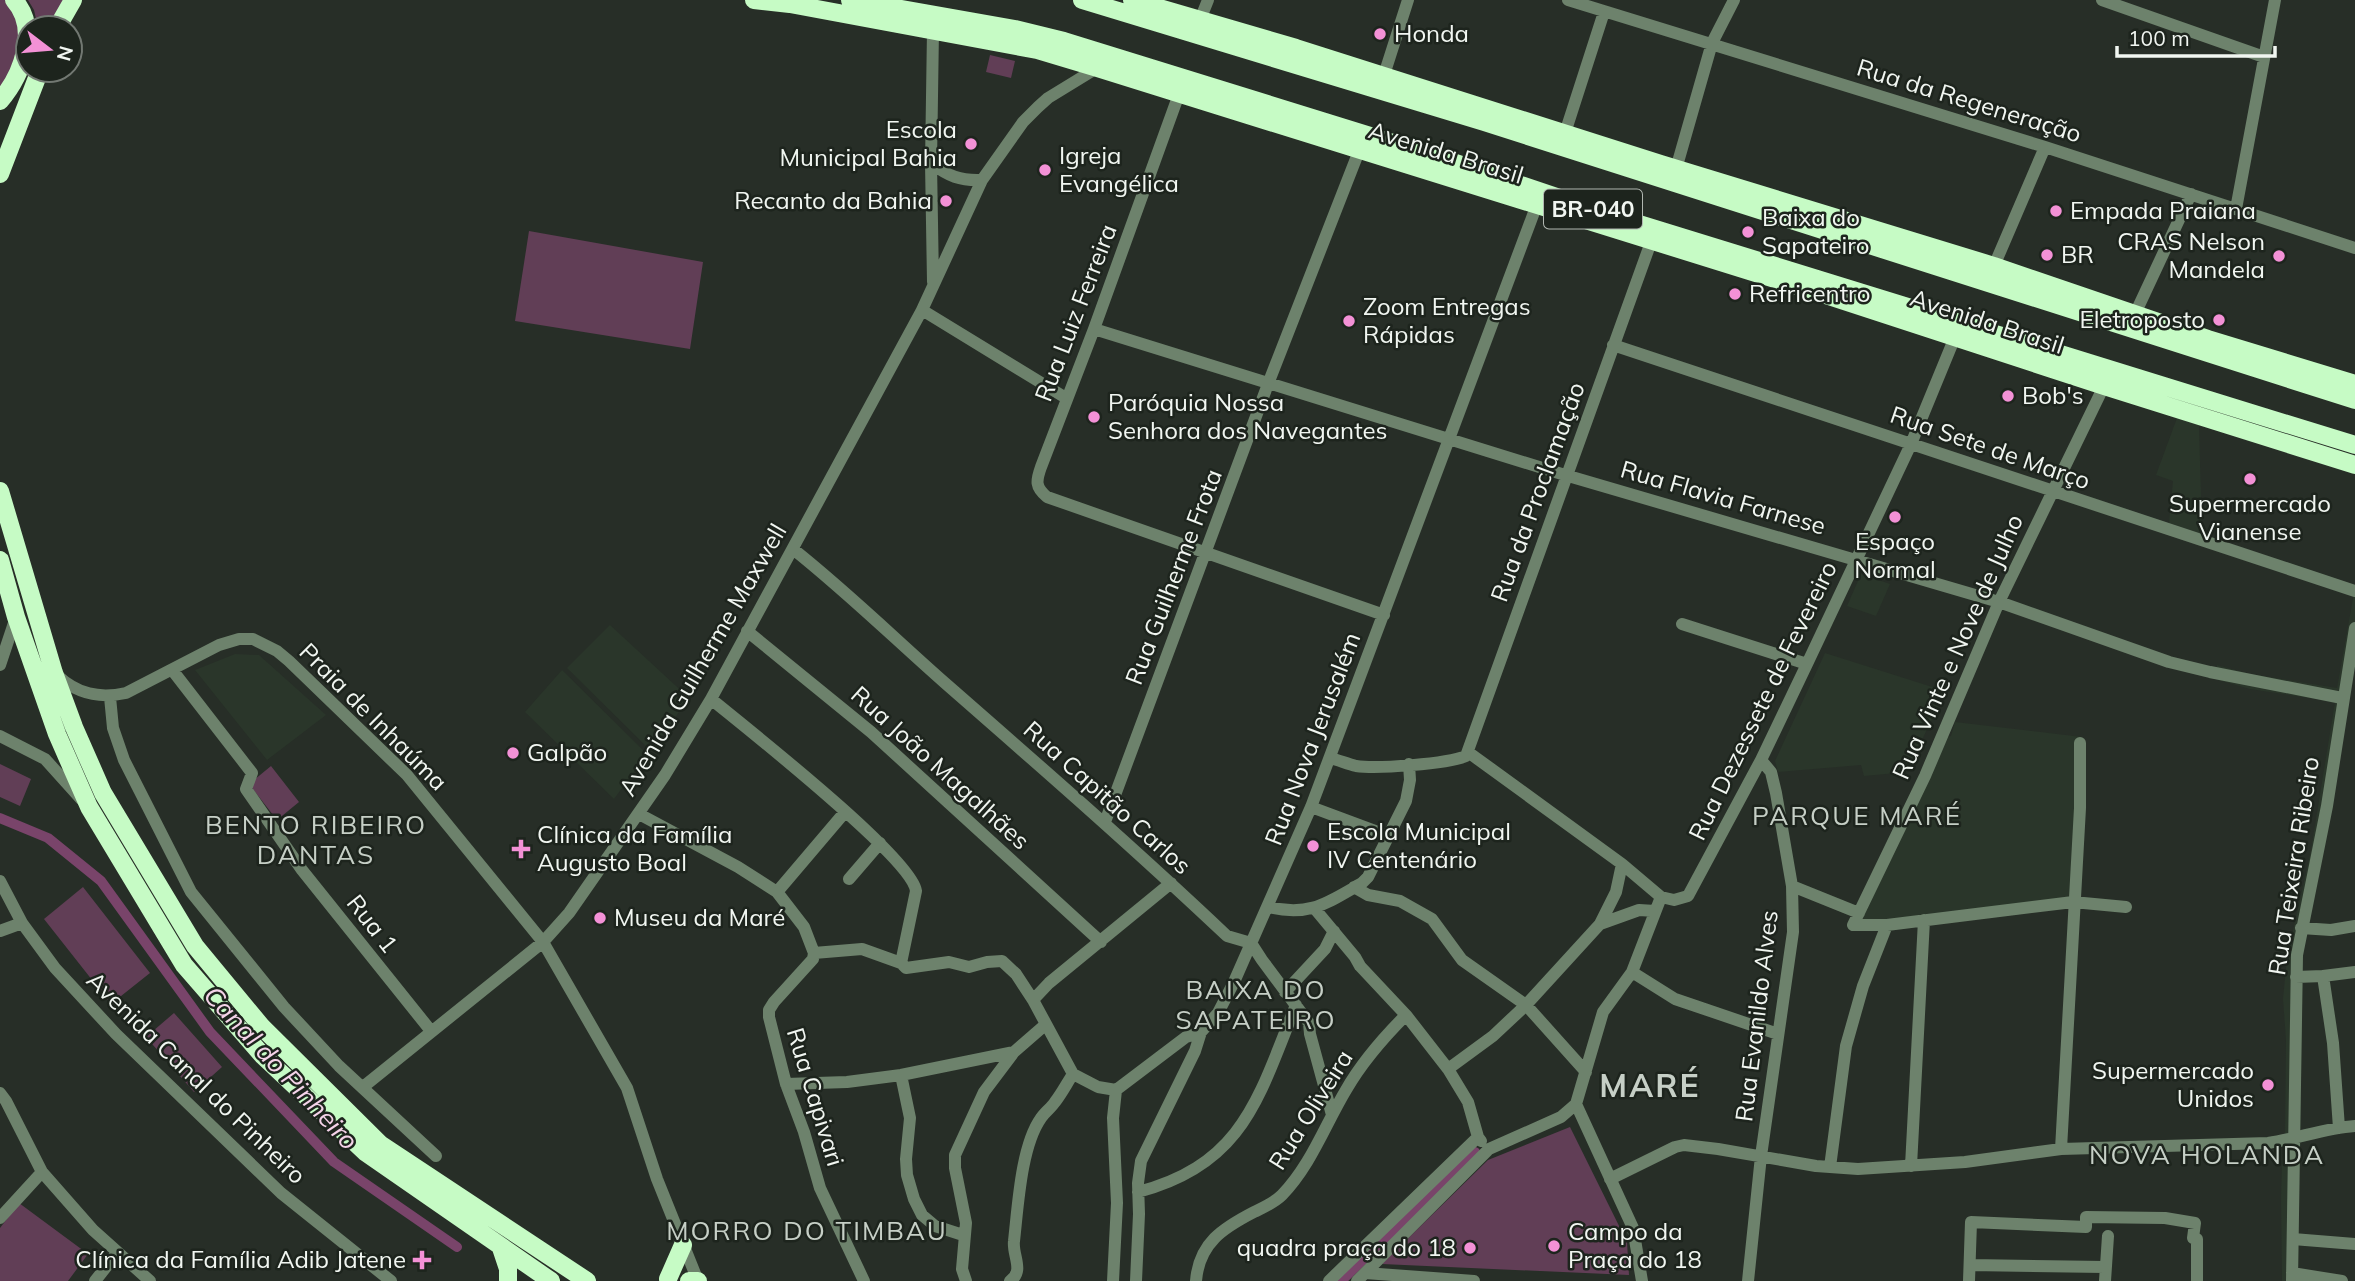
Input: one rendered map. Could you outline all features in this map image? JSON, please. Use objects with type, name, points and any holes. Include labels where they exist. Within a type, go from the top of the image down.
[{"type":"highway","points":[[0,102],[20,66],[27,44],[27,26],[20,7],[14,0]]},
{"type":"highway","name":"Avenida Brasil","points":[[754,0],[1037,50],[2355,465]]},
{"type":"highway","name":"Avenida Brasil","points":[[850,0],[1052,38],[1432,155],[1607,214],[2355,445]]},
{"type":"highway","name":"Avenida Brasil","points":[[1082,0],[1342,78],[2355,400]]},
{"type":"highway","points":[[1132,0],[1384,75],[1676,169],[1994,266],[2208,339],[2355,384]]},
{"type":"highway","points":[[1200,20],[1224,34],[1312,63],[1342,78]]},
{"type":"highway","points":[[1097,68],[1253,99]]},
{"type":"highway","points":[[0,174],[34,84]]},
{"type":"highway","points":[[0,138],[23,112]]},
{"type":"highway","points":[[1837,234],[1868,238],[2170,333],[2208,339]]},
{"type":"highway","points":[[2101,365],[2182,411]]},
{"type":"highway","points":[[0,491],[54,673],[74,727],[103,793],[195,946],[262,1027],[380,1144],[587,1281]]},
{"type":"highway","points":[[0,560],[16,617],[57,734],[89,807],[184,965],[250,1042],[373,1159],[551,1281]]},
{"type":"highway","points":[[672,1280],[682,1245]]},
{"type":"highway","points":[[501,1248],[508,1269],[508,1281]]},
{"type":"highway","points":[[570,1269],[603,1281]]},
{"type":"highway","points":[[689,1281],[698,1281]]},
{"type":"street","points":[[1200,20],[1208,0]]},
{"type":"street","points":[[1384,75],[1408,0]]},
{"type":"street","name":"Rua da Regeneração","points":[[1568,0],[2045,146],[2355,248]]},
{"type":"street","points":[[1676,169],[1712,43],[1734,0]]},
{"type":"street","points":[[2102,0],[2264,57]]},
{"type":"street","points":[[2236,209],[2275,0]]},
{"type":"street","points":[[1565,134],[1604,12]]},
{"type":"street","points":[[933,30],[933,286]]},
{"type":"street","name":"Avenida Guilherme Maxwell","points":[[363,1087],[543,942],[569,913],[639,814],[711,699],[922,310],[982,180],[1031,115],[1048,98],[1097,68]]},
{"type":"street","name":"Rua Luiz Ferreira","points":[[1178,94],[1036,485],[1047,497],[1205,554]]},
{"type":"street","points":[[1994,266],[2045,146]]},
{"type":"street","name":"Rua Guilherme Frota","points":[[1105,821],[1268,384],[1359,151]]},
{"type":"street","points":[[931,163],[947,176],[982,180]]},
{"type":"street","points":[[2135,314],[2191,194]]},
{"type":"street","name":"Rua Nova Jerusalém","points":[[1136,1281],[1138,1174],[1142,1161],[1195,1051],[1201,1032],[1218,1013],[1311,807],[1536,206]]},
{"type":"street","name":"Rua da Proclamação","points":[[1467,754],[1565,475],[1651,242]]},
{"type":"street","points":[[922,310],[1066,398]]},
{"type":"street","name":"Rua Flavia Farnese","points":[[1094,329],[1565,475],[1857,558],[1999,602],[2169,662],[2342,698]]},
{"type":"street","name":"Rua Dezessete de Fevereiro","points":[[1661,897],[1674,901],[1684,898],[1692,891],[1761,760],[1910,444],[1955,337]]},
{"type":"street","name":"Rua Sete de Março","points":[[1613,345],[2355,591]]},
{"type":"street","name":"Rua Vinte e Nove de Julho","points":[[1887,925],[1853,925],[1925,776],[1999,602],[2104,387]]},
{"type":"street","name":"Rua Capitão Carlos","points":[[793,548],[1105,821],[1227,936],[1251,943]]},
{"type":"street","points":[[1205,554],[1384,615]]},
{"type":"street","points":[[0,664],[16,617]]},
{"type":"street","points":[[1682,624],[1807,664]]},
{"type":"street","name":"Rua Teixeira Ribeiro","points":[[2292,1277],[2296,977],[2301,928],[2327,806],[2355,628]]},
{"type":"street","name":"Rua João Magalhães","points":[[747,631],[871,732],[1101,942]]},
{"type":"street","name":"Praia de Inhaúma","points":[[110,697],[126,694],[219,645],[239,639],[253,639],[277,651],[407,775],[543,942],[627,1088],[682,1245],[698,1281]]},
{"type":"street","name":"Rua 1","points":[[173,671],[252,773],[246,789],[302,870],[431,1031]]},
{"type":"street","points":[[54,673],[75,689],[110,697],[113,728],[124,760],[191,892],[284,1007],[339,1066],[436,1156]]},
{"type":"street","points":[[711,699],[782,756],[880,843],[915,882],[916,891],[901,963]]},
{"type":"street","points":[[0,736],[46,759],[89,807]]},
{"type":"street","points":[[2061,1149],[2080,808],[2080,743]]},
{"type":"street","points":[[1330,758],[1355,766],[1447,761],[1467,754],[1622,864],[1661,897],[1632,972],[1602,1012],[1576,1104],[1561,1117],[1489,1149],[1361,1277]]},
{"type":"street","name":"Rua Evanildo Alves","points":[[1748,1281],[1761,1156],[1793,932],[1792,886],[1773,778],[1761,760]]},
{"type":"street","points":[[1268,907],[1282,911],[1315,909],[1367,877],[1406,801],[1410,780],[1409,764]]},
{"type":"street","points":[[1311,807],[1389,836]]},
{"type":"street","points":[[776,892],[845,812]]},
{"type":"street","points":[[639,814],[738,867],[776,892],[797,917],[814,953],[862,950],[901,963],[906,968],[949,962],[969,967],[1002,961],[1011,966],[1033,1000],[1073,1074],[1098,1087],[1116,1090],[1186,1037],[1201,1032]]},
{"type":"street","points":[[849,879],[880,843]]},
{"type":"street","points":[[1448,1069],[1493,1036],[1526,1005],[1600,924],[1616,892],[1622,864]]},
{"type":"street","name":"Avenida Canal do Pinheiro","points":[[0,881],[22,923],[55,968],[117,1034],[281,1192],[391,1281]]},
{"type":"street","points":[[1033,1000],[1049,983],[1171,883]]},
{"type":"street","points":[[1792,886],[1859,913]]},
{"type":"street","points":[[1354,887],[1368,895],[1401,901],[1432,919],[1462,960],[1526,1005],[1586,1072]]},
{"type":"street","points":[[1830,1167],[1846,1046],[1863,986],[1887,925],[2073,902],[2126,907]]},
{"type":"street","points":[[1315,909],[1360,966],[1406,1015],[1448,1069],[1468,1102],[1478,1137],[1489,1149]]},
{"type":"street","points":[[1600,924],[1639,910],[1655,911]]},
{"type":"street","points":[[1911,1166],[1924,920]]},
{"type":"street","points":[[0,931],[22,923]]},
{"type":"street","points":[[2301,928],[2331,930],[2355,926]]},
{"type":"street","points":[[1285,992],[1325,949],[1334,931]]},
{"type":"street","points":[[1251,943],[1309,1023],[1332,1115]]},
{"type":"street","name":"Rua Capivari","points":[[814,953],[810,964],[788,985],[769,1010],[771,1024],[786,1084],[825,1200],[864,1281]]},
{"type":"street","points":[[1632,972],[1675,999],[1778,1034]]},
{"type":"street","points":[[2296,977],[2355,972]]},
{"type":"street","points":[[2323,976],[2333,1043],[2339,1128]]},
{"type":"street","points":[[1138,1192],[1177,1178],[1203,1164],[1242,1126],[1262,1091],[1296,1005]]},
{"type":"street","name":"Rua Oliveira","points":[[1196,1281],[1201,1254],[1211,1241],[1225,1228],[1281,1196],[1306,1163],[1358,1070],[1379,1042],[1406,1015]]},
{"type":"street","points":[[966,1281],[962,1269],[966,1223],[955,1168],[956,1155],[984,1092],[1014,1052],[1045,1025]]},
{"type":"street","points":[[786,1084],[847,1082],[901,1075],[1014,1052]]},
{"type":"street","points":[[1010,1281],[1015,1278],[1018,1266],[1013,1248],[1025,1158],[1040,1119],[1073,1074]]},
{"type":"street","points":[[901,1075],[909,1118],[907,1175],[914,1199],[922,1215],[935,1226],[963,1235]]},
{"type":"street","points":[[1113,1281],[1117,1203],[1113,1118],[1116,1090]]},
{"type":"street","points":[[0,1093],[42,1172],[117,1253],[150,1281]]},
{"type":"street","points":[[1576,1104],[1633,1228],[1642,1281]]},
{"type":"street","points":[[1610,1179],[1684,1145],[1816,1166],[1858,1169],[1965,1162],[2061,1149],[2182,1144],[2234,1145],[2293,1140],[2355,1126]]},
{"type":"street","points":[[1329,1281],[1478,1137]]},
{"type":"street","points":[[0,1218],[42,1172]]},
{"type":"street","points":[[1969,1281],[1971,1222],[2086,1227],[2086,1217],[2165,1217],[2194,1223],[2197,1281]]},
{"type":"street","points":[[2105,1281],[2108,1236]]},
{"type":"street","points":[[2292,1239],[2355,1244]]},
{"type":"street","points":[[95,1281],[117,1253]]},
{"type":"street","points":[[1970,1265],[2105,1267]]},
{"type":"street","points":[[1361,1277],[1474,1281]]},
{"type":"street","points":[[2292,1277],[2342,1281]]},
{"type":"shaded area","points":[[0,0],[6,0],[16,14],[14,14],[14,65],[0,96]]},
{"type":"shaded area","points":[[28,0],[67,0],[60,14],[35,14]]},
{"type":"shaded area","points":[[990,55],[1015,61],[1011,78],[986,72]]},
{"type":"shaded area","points":[[529,231],[703,262],[690,349],[515,321]]},
{"type":"shaded area","points":[[2177,418],[2199,425],[2202,534],[2169,523],[2173,481],[2156,475]]},
{"type":"shaded area","points":[[1861,574],[1890,584],[1876,616],[1847,606]]},
{"type":"shaded area","points":[[2355,587],[2355,646],[2303,950],[2298,1281],[2282,1281],[2281,1198],[2286,1040],[2283,999],[2287,957],[2311,850],[2335,702],[2250,689],[2215,679],[2217,665],[2250,674],[2337,688]]},
{"type":"shaded area","points":[[610,625],[689,698],[651,751],[567,668]]},
{"type":"shaded area","points":[[1825,653],[1945,691],[1907,772],[1864,776],[1861,765],[1778,772],[1775,761]]},
{"type":"shaded area","points":[[235,654],[259,655],[326,715],[267,760],[195,670]]},
{"type":"shaded area","points":[[562,670],[647,754],[614,799],[525,712]]},
{"type":"shaded area","points":[[1955,722],[2082,737],[2073,898],[1862,924],[1860,921],[1947,737],[1951,736]]},
{"type":"shaded area","points":[[0,764],[31,779],[20,806],[0,797]]},
{"type":"shaded area","points":[[271,766],[299,802],[277,820],[249,784]]},
{"type":"shaded area","points":[[83,887],[150,973],[111,1004],[44,919]]},
{"type":"shaded area","points":[[174,1013],[222,1067],[194,1092],[146,1037]]},
{"type":"shaded area","points":[[1570,1127],[1627,1242],[1629,1275],[1382,1264],[1488,1160]]},
{"type":"shaded area","points":[[19,1203],[88,1254],[68,1281],[0,1281],[0,1228]]},
{"type":"waterway","name":"Canal do Pinheiro","points":[[0,818],[48,838],[101,881],[210,1032],[334,1162],[457,1247]]},
{"type":"waterway","points":[[1341,1281],[1475,1152]]},
{"type":"place","name":"Honda","points":[[1380,34]]},
{"type":"place","name":"Escola Municipal Bahia","points":[[971,144]]},
{"type":"place","name":"Igreja Evangélica","points":[[1045,170]]},
{"type":"place","name":"Recanto da Bahia","points":[[946,201]]},
{"type":"place","name":"Empada Praiana","points":[[2056,211]]},
{"type":"place","name":"Baixa do Sapateiro","points":[[1748,232]]},
{"type":"place","name":"BR","points":[[2047,255]]},
{"type":"place","name":"CRAS Nelson Mandela","points":[[2279,256]]},
{"type":"place","name":"Refricentro","points":[[1735,294]]},
{"type":"place","name":"Eletroposto","points":[[2219,320]]},
{"type":"place","name":"Zoom Entregas Rápidas","points":[[1349,321]]},
{"type":"place","name":"Bob's","points":[[2008,396]]},
{"type":"place","name":"Paróquia Nossa Senhora dos Navegantes","points":[[1094,417]]},
{"type":"place","name":"Supermercado Vianense","points":[[2250,479]]},
{"type":"place","name":"Espaço Normal","points":[[1895,517]]},
{"type":"place","name":"Galpão","points":[[513,753]]},
{"type":"place","name":"Escola Municipal IV Centenário","points":[[1313,846]]},
{"type":"place","name":"Clínica da Família Augusto Boal","points":[[521,849]]},
{"type":"place","name":"Museu da Maré","points":[[600,918]]},
{"type":"place","name":"Supermercado Unidos","points":[[2268,1085]]},
{"type":"place","name":"Campo da Praça do 18","points":[[1554,1246]]},
{"type":"place","name":"quadra praça do 18","points":[[1470,1248]]},
{"type":"place","name":"Clínica da Família Adib Jatene","points":[[422,1260]]},
{"type":"district","name":"PARQUE MARÉ","points":[[1857,816]]},
{"type":"district","name":"BENTO RIBEIRO DANTAS","points":[[316,840]]},
{"type":"district","name":"BAIXA DO SAPATEIRO","points":[[1256,1005]]},
{"type":"district","name":"MARÉ","points":[[1650,1086]]},
{"type":"district","name":"NOVA HOLANDA","points":[[2207,1155]]},
{"type":"district","name":"MORRO DO TIMBAU","points":[[807,1231]]}]
